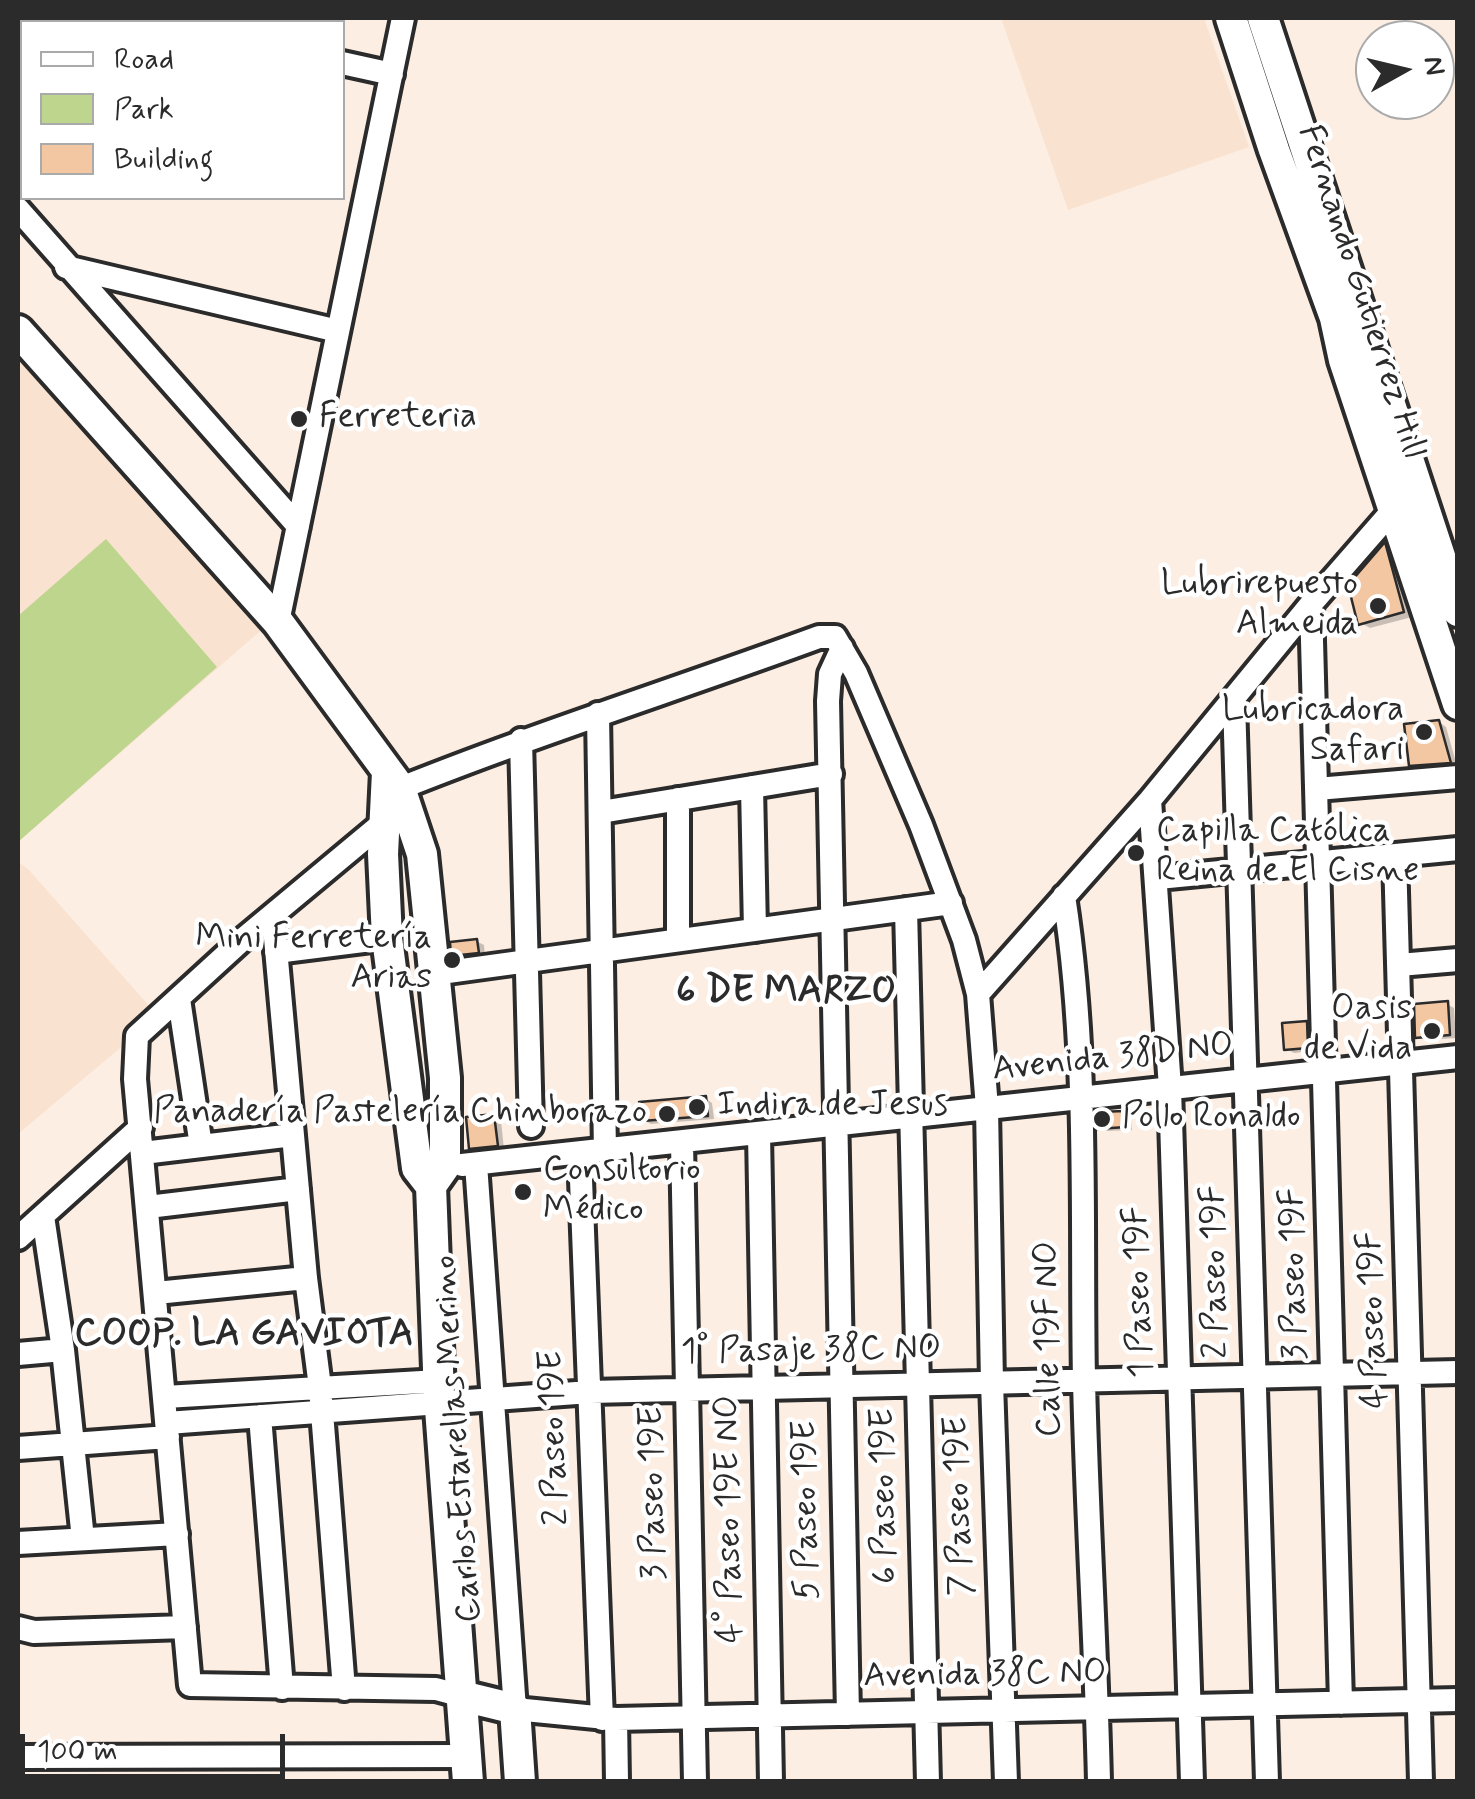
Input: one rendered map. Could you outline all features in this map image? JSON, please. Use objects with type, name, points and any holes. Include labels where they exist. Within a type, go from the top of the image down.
[{"type":"street","points":[[278,622],[338,332],[354,199],[392,74],[404,18]]},
{"type":"street","name":"Fernando Gutierrez Hill","points":[[1232,18],[1334,318],[1344,360],[1458,704]]},
{"type":"street","name":"Fernando Gutierrez Hill","points":[[1264,18],[1458,611]]},
{"type":"street","points":[[345,64],[392,74]]},
{"type":"street","points":[[18,209],[298,526]]},
{"type":"street","points":[[66,267],[338,332]]},
{"type":"street","name":"Carlos Estarellas Merino","points":[[18,331],[278,622],[393,796],[422,854],[445,1078],[439,1392],[467,1769]]},
{"type":"street","points":[[978,994],[1150,800],[1393,510]]},
{"type":"street","name":"3 Paseo 19F","points":[[1311,604],[1342,1703]]},
{"type":"street","points":[[516,1709],[436,1690],[190,1685],[134,1058],[137,1036],[272,916],[393,796],[521,740],[675,690],[819,637],[835,638],[842,648]]},
{"type":"street","name":"5 Paseo 19E","points":[[842,648],[830,674],[848,1714]]},
{"type":"street","name":"7 Paseo 19E","points":[[842,648],[921,825],[978,994],[988,1108],[992,1383],[1006,1782]]},
{"type":"street","name":"2 Paseo 19F","points":[[1234,701],[1267,1782]]},
{"type":"street","points":[[598,714],[605,1152]]},
{"type":"street","points":[[521,740],[531,1126]]},
{"type":"street","points":[[601,812],[831,774]]},
{"type":"street","points":[[1317,789],[1458,777]]},
{"type":"street","points":[[752,787],[754,930]]},
{"type":"street","name":"Carlos Estarellas Merino","points":[[393,796],[383,854],[387,938],[495,1398],[520,1782]]},
{"type":"street","points":[[678,799],[678,940]]},
{"type":"street","name":"1 Paseo 19F","points":[[1150,800],[1170,1088],[1192,1782]]},
{"type":"street","points":[[1158,878],[1458,849]]},
{"type":"street","name":"4 Paseo 19F","points":[[1395,856],[1421,1782]]},
{"type":"street","name":"Calle 19F NO","points":[[1064,896],[1071,939],[1082,1098],[1084,1381],[1099,1782]]},
{"type":"street","points":[[434,974],[950,903]]},
{"type":"street","name":"6 Paseo 19E","points":[[906,909],[928,1782]]},
{"type":"street","points":[[272,916],[320,1387],[344,1689]]},
{"type":"street","points":[[276,952],[387,938]]},
{"type":"street","points":[[1400,965],[1458,960]]},
{"type":"street","points":[[179,999],[201,1146]]},
{"type":"street","name":"Avenida 38D NO","points":[[442,1171],[1458,1057]]},
{"type":"street","points":[[18,1238],[140,1127]]},
{"type":"street","name":"4° Paseo 19E NO","points":[[759,1134],[771,1782]]},
{"type":"street","points":[[96,1166],[144,1160],[201,1146],[293,1135]]},
{"type":"street","name":"3 Paseo 19E","points":[[682,1143],[694,1782]]},
{"type":"street","name":"2 Paseo 19E","points":[[580,1154],[609,1719],[617,1782]]},
{"type":"street","points":[[148,1207],[298,1189]]},
{"type":"street","points":[[42,1216],[63,1350],[83,1539]]},
{"type":"street","points":[[156,1293],[306,1278]]},
{"type":"street","points":[[18,1354],[63,1350]]},
{"type":"street","name":"1° Pasaje 38C NO","points":[[165,1397],[320,1387],[495,1398],[590,1392],[1458,1372]]},
{"type":"street","name":"1° Pasaje 38C NO","points":[[18,1448],[260,1416],[320,1412],[439,1392]]},
{"type":"street","points":[[260,1416],[282,1688]]},
{"type":"street","points":[[18,1543],[177,1534]]},
{"type":"street","points":[[18,1628],[34,1632],[185,1627]]},
{"type":"street","name":"Avenida 38C NO","points":[[516,1709],[609,1719],[1458,1700]]},
{"type":"street","points":[[318,1756],[319,1782]]},
{"type":"street","points":[[18,1757],[105,1770],[318,1756],[467,1769]]},
{"type":"shaded area","points":[[1001,18],[1204,18],[1249,147],[1068,210]]},
{"type":"shaded area","points":[[18,344],[266,626],[18,842]]},
{"type":"shaded area","points":[[18,862],[158,1016],[18,1134]]},
{"type":"green space","points":[[106,539],[217,667],[18,842],[18,616]]},
{"type":"building","points":[[1385,542],[1404,612],[1358,625],[1348,585]]},
{"type":"building","points":[[1439,720],[1451,763],[1409,766],[1404,724]]},
{"type":"building","points":[[477,939],[479,953],[451,956],[450,942]]},
{"type":"building","points":[[1448,1001],[1450,1035],[1415,1038],[1414,1004]]},
{"type":"building","points":[[1307,1021],[1308,1048],[1284,1050],[1282,1023]]},
{"type":"building","points":[[706,1096],[708,1116],[642,1121],[639,1102]]},
{"type":"building","points":[[1125,1111],[1126,1127],[1097,1129],[1097,1112]]},
{"type":"building","points":[[494,1114],[498,1146],[469,1149],[466,1117]]},
{"type":"place","name":"Ferreteria","points":[[299,419]]},
{"type":"place","name":"Lubrirepuesto Almeida","points":[[1378,606]]},
{"type":"place","name":"Lubricadora Safari","points":[[1424,732]]},
{"type":"place","name":"Capilla Católica Reina de El Cisne","points":[[1136,853]]},
{"type":"place","name":"Mini Ferretería Arias","points":[[452,960]]},
{"type":"place","name":"Oasis de Vida","points":[[1432,1031]]},
{"type":"place","name":"Indira de Jesus","points":[[697,1107]]},
{"type":"place","name":"Panadería Pastelería Chinborazo","points":[[667,1114]]},
{"type":"place","name":"Pollo Ronaldo","points":[[1102,1119]]},
{"type":"place","name":"Consultorio Médico","points":[[523,1192]]},
{"type":"district","name":"6 DE MARZO","points":[[786,993]]},
{"type":"district","name":"COOP. LA GAVIOTA","points":[[244,1336]]}]
